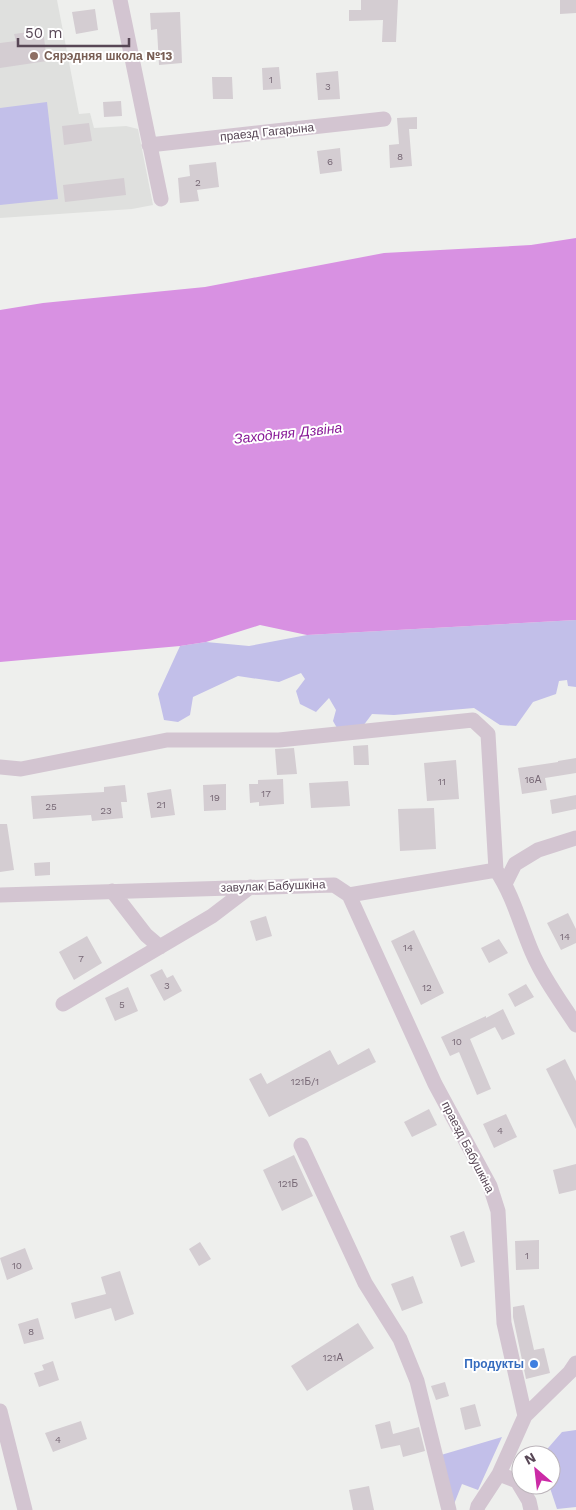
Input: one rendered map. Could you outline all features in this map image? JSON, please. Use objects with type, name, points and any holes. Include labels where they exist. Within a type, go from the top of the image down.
[{"type":"street","points":[[120,0],[161,199]]},
{"type":"street","name":"праезд Гагарына","points":[[149,145],[384,118]]},
{"type":"street","points":[[0,767],[20,769],[167,740],[279,740],[473,720],[488,734],[496,870],[505,884],[541,970],[576,1025]]},
{"type":"street","points":[[505,884],[515,864],[538,850],[576,838]]},
{"type":"street","points":[[349,895],[496,870]]},
{"type":"street","name":"завулак Бабушкіна","points":[[0,895],[334,885],[349,895]]},
{"type":"street","points":[[63,1004],[212,916],[250,887]]},
{"type":"street","points":[[112,891],[146,935],[160,947]]},
{"type":"street","name":"праезд Бабушкіна","points":[[349,895],[436,1084],[490,1186],[498,1211],[504,1322],[524,1416]]},
{"type":"street","points":[[301,1145],[365,1283],[400,1339],[417,1381],[449,1510]]},
{"type":"street","points":[[477,1510],[499,1474],[524,1416],[570,1372],[576,1363]]},
{"type":"street","points":[[0,1411],[25,1510]]},
{"type":"street","points":[[499,1474],[517,1481],[529,1501],[530,1510]]},
{"type":"shaded area","name":"Сярэдняя школа №13","points":[[0,0],[57,0],[79,114],[90,113],[94,128],[126,126],[138,129],[153,205],[132,209],[0,218]]},
{"type":"shaded area","points":[[47,102],[58,199],[0,205],[0,108]]},
{"type":"shaded area","points":[[576,620],[576,687],[568,686],[567,680],[559,681],[556,694],[533,702],[516,726],[500,725],[474,708],[394,715],[372,714],[363,726],[337,728],[333,721],[336,710],[329,698],[316,712],[300,704],[296,691],[305,679],[301,673],[279,682],[238,676],[193,697],[190,715],[178,722],[164,720],[158,694],[180,646],[206,642],[249,646],[307,635]]},
{"type":"shaded area","points":[[576,1430],[576,1507],[557,1509],[552,1495],[561,1495],[561,1445],[551,1445],[562,1432]]},
{"type":"shaded area","points":[[502,1437],[478,1490],[462,1484],[454,1504],[441,1455]]},
{"type":"water","name":"Заходняя Дзвіна","points":[[576,238],[576,620],[307,635],[260,625],[206,642],[180,646],[0,662],[0,310],[43,303],[205,287],[384,253],[531,245]]},
{"type":"building","points":[[361,0],[398,0],[396,42],[382,42],[383,20],[349,21],[349,10],[361,10]]},
{"type":"building","points":[[560,0],[576,0],[576,13],[560,14]]},
{"type":"building","points":[[95,9],[98,30],[76,34],[72,12]]},
{"type":"building","points":[[180,12],[182,63],[159,65],[157,29],[151,30],[150,13]]},
{"type":"building","points":[[43,30],[47,61],[0,68],[0,43],[16,41],[14,34]]},
{"type":"building","points":[[279,67],[281,89],[263,90],[262,68]]},
{"type":"building","points":[[338,71],[340,99],[318,100],[316,73]]},
{"type":"building","points":[[212,77],[232,77],[233,99],[213,99]]},
{"type":"building","points":[[121,101],[122,116],[104,117],[103,102]]},
{"type":"building","points":[[417,117],[417,129],[409,129],[412,166],[390,168],[389,145],[399,144],[397,118]]},
{"type":"building","points":[[89,123],[92,141],[64,145],[62,126]]},
{"type":"building","points":[[340,148],[342,171],[320,174],[317,151]]},
{"type":"building","points":[[216,162],[219,187],[197,190],[199,201],[180,203],[178,178],[190,176],[189,165]]},
{"type":"building","points":[[124,178],[126,195],[65,202],[63,185]]},
{"type":"building","points":[[368,745],[369,765],[354,765],[353,746]]},
{"type":"building","points":[[294,748],[297,774],[277,775],[275,749]]},
{"type":"building","points":[[576,758],[576,773],[545,778],[547,790],[522,794],[518,768]]},
{"type":"building","points":[[456,760],[459,799],[427,801],[424,763]]},
{"type":"building","points":[[283,779],[284,804],[259,806],[259,802],[250,803],[249,784],[258,784],[258,780]]},
{"type":"building","points":[[348,781],[350,806],[311,808],[309,783]]},
{"type":"building","points":[[226,784],[226,810],[204,811],[203,785]]},
{"type":"building","points":[[125,785],[127,802],[121,802],[123,818],[92,821],[91,815],[33,819],[31,796],[104,792],[104,787]]},
{"type":"building","points":[[171,789],[175,815],[151,818],[147,793]]},
{"type":"building","points":[[576,795],[576,809],[552,814],[550,800]]},
{"type":"building","points":[[434,808],[436,849],[400,851],[398,809]]},
{"type":"building","points":[[0,824],[7,824],[14,870],[0,872]]},
{"type":"building","points":[[50,862],[50,875],[35,876],[34,863]]},
{"type":"building","points":[[568,913],[576,929],[576,943],[561,950],[547,923]]},
{"type":"building","points":[[266,916],[272,936],[256,941],[250,921]]},
{"type":"building","points":[[414,930],[444,993],[421,1005],[391,941]]},
{"type":"building","points":[[87,936],[102,963],[74,980],[59,952]]},
{"type":"building","points":[[499,939],[508,953],[489,963],[481,948]]},
{"type":"building","points":[[162,969],[167,978],[173,975],[182,991],[164,1001],[150,975]]},
{"type":"building","points":[[526,984],[534,997],[515,1007],[508,994]]},
{"type":"building","points":[[128,987],[138,1011],[115,1021],[105,998]]},
{"type":"building","points":[[503,1009],[515,1034],[502,1040],[495,1027],[470,1039],[491,1089],[477,1095],[459,1052],[450,1056],[441,1037]]},
{"type":"building","points":[[369,1048],[376,1062],[269,1117],[249,1079],[261,1073],[267,1084],[330,1050],[338,1065]]},
{"type":"building","points":[[565,1059],[576,1081],[576,1129],[546,1069]]},
{"type":"building","points":[[429,1109],[437,1125],[412,1137],[404,1122]]},
{"type":"building","points":[[506,1114],[517,1137],[494,1148],[483,1124]]},
{"type":"building","points":[[294,1155],[313,1196],[282,1211],[263,1170]]},
{"type":"building","points":[[576,1164],[576,1190],[559,1194],[553,1170]]},
{"type":"building","points":[[464,1231],[475,1262],[461,1267],[450,1236]]},
{"type":"building","points":[[539,1240],[539,1269],[516,1270],[515,1241]]},
{"type":"building","points":[[200,1242],[211,1259],[199,1266],[189,1249]]},
{"type":"building","points":[[25,1248],[33,1269],[7,1280],[0,1258]]},
{"type":"building","points":[[120,1271],[134,1314],[115,1321],[111,1308],[75,1319],[71,1303],[106,1294],[101,1277]]},
{"type":"building","points":[[413,1276],[423,1303],[402,1311],[391,1284]]},
{"type":"building","points":[[524,1305],[534,1350],[544,1348],[550,1373],[526,1379],[513,1317],[513,1307]]},
{"type":"building","points":[[38,1318],[44,1339],[24,1344],[18,1324]]},
{"type":"building","points":[[358,1323],[374,1348],[307,1391],[291,1366]]},
{"type":"building","points":[[53,1361],[59,1380],[39,1387],[34,1373],[44,1370],[42,1365]]},
{"type":"building","points":[[445,1382],[449,1396],[436,1400],[431,1386]]},
{"type":"building","points":[[475,1404],[481,1426],[465,1430],[460,1408]]},
{"type":"building","points":[[81,1421],[87,1439],[53,1452],[45,1433]]},
{"type":"building","points":[[390,1421],[393,1434],[419,1427],[425,1451],[403,1457],[400,1445],[381,1449],[375,1425]]},
{"type":"building","points":[[369,1486],[374,1510],[353,1510],[349,1490]]},
{"type":"place","name":"Сярэдняя школа №13","points":[[34,56]]},
{"type":"place","name":"Продукты","points":[[534,1364]]}]
